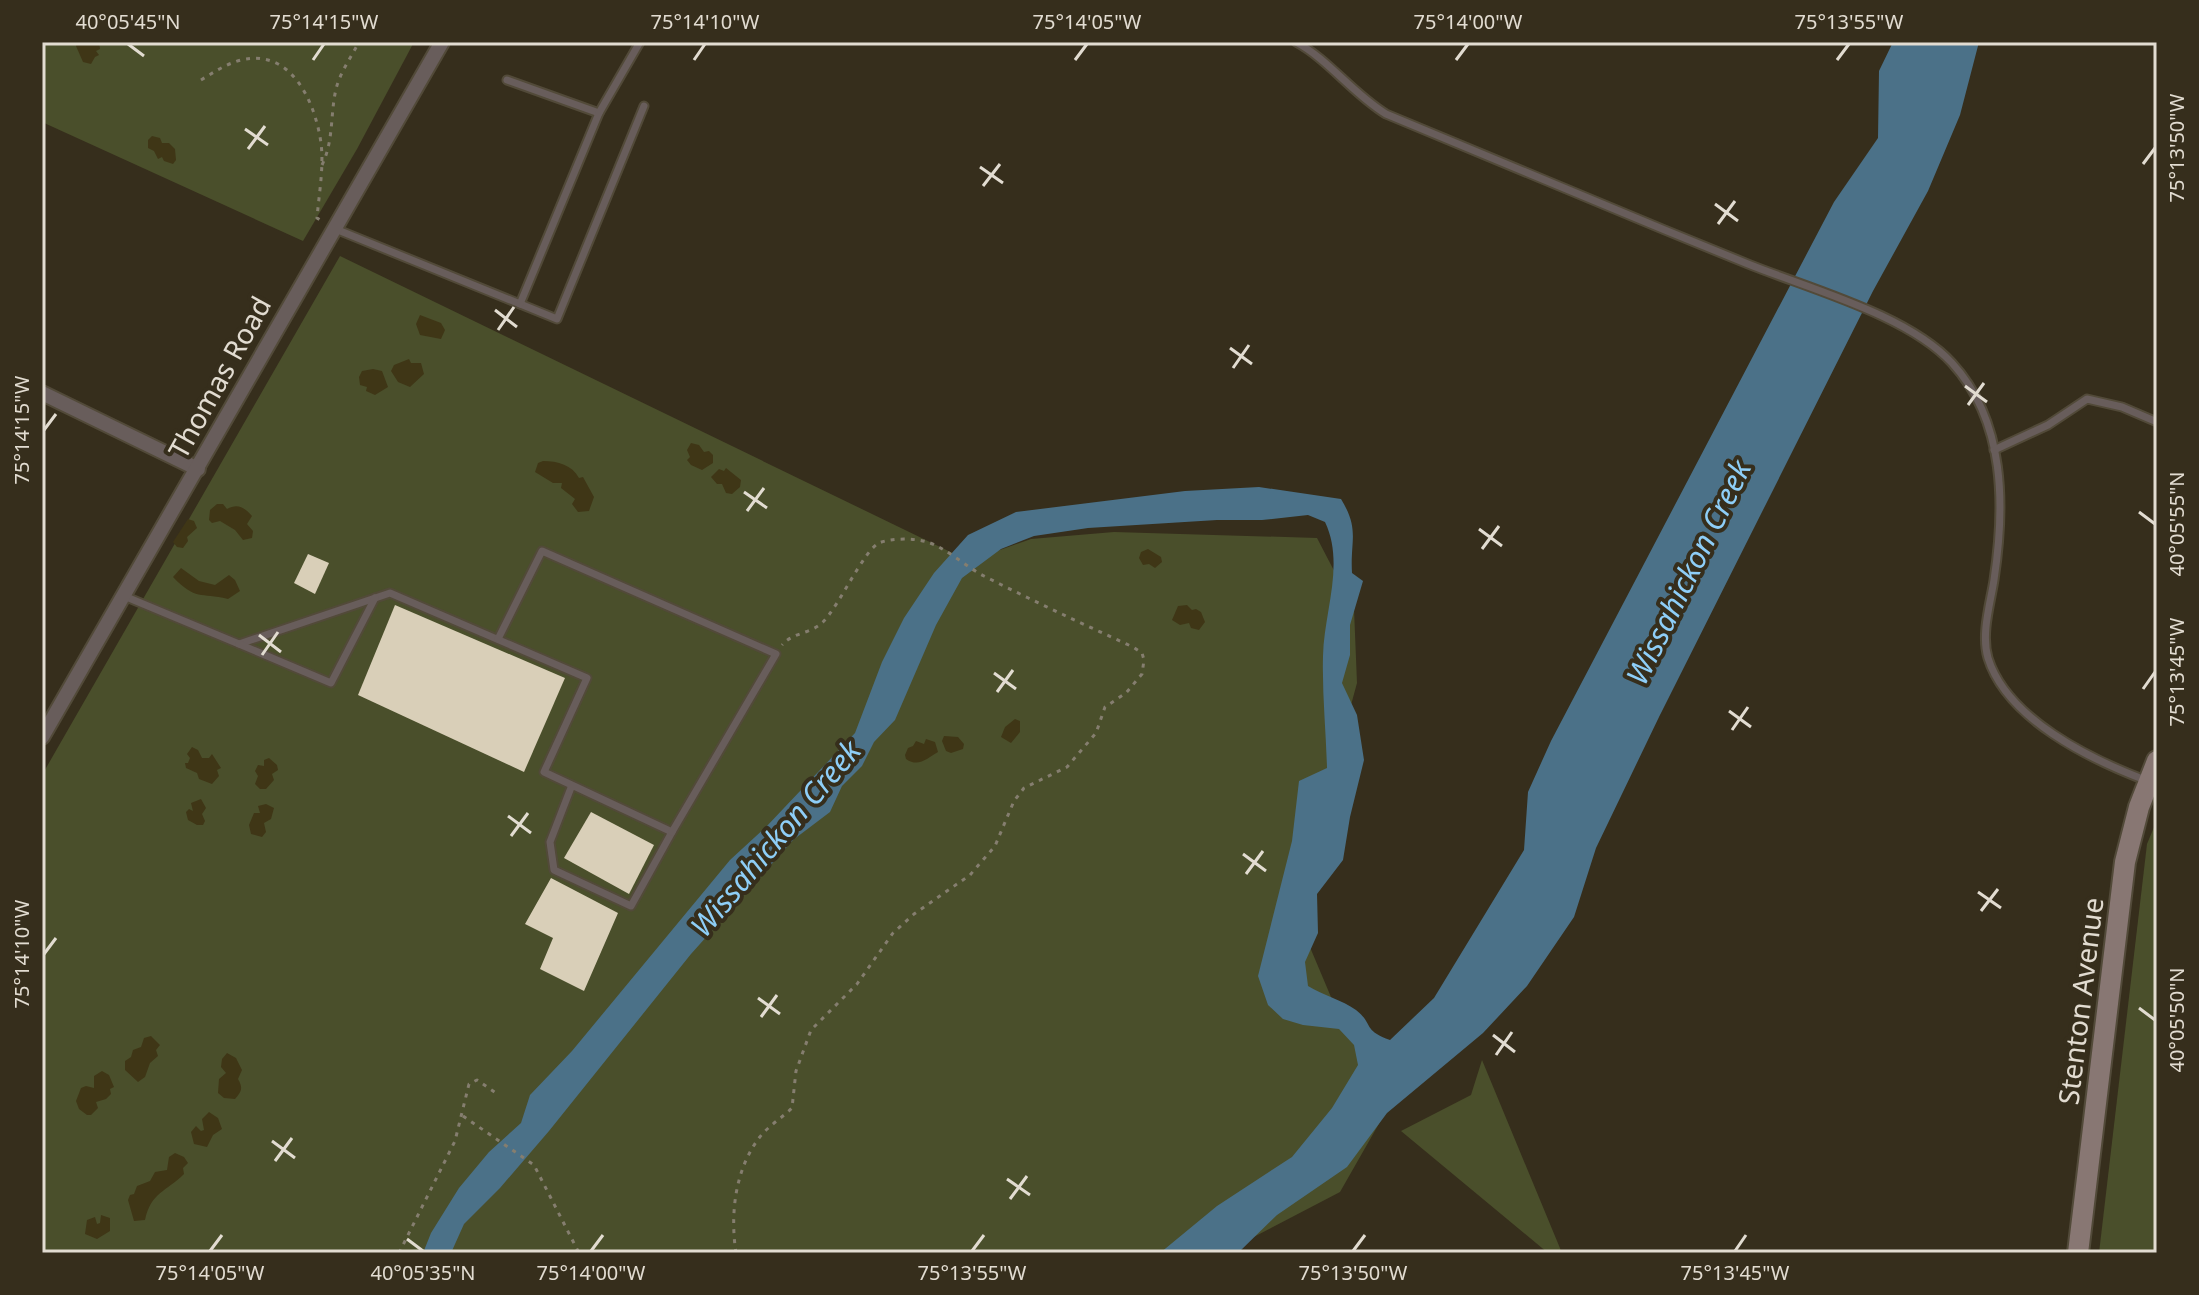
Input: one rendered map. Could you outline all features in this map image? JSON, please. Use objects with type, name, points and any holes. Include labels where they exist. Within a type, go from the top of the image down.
[{"type":"main road","name":"Stenton Avenue","points":[[2078,1253],[2125,862],[2157,761]]},
{"type":"street","name":"Thomas Road","points":[[42,737],[442,42]]},
{"type":"street","points":[[42,393],[198,469]]},
{"type":"lane","points":[[520,304],[599,113],[640,42]]},
{"type":"lane","points":[[1296,42],[1342,78],[1355,93],[1386,114],[1888,319],[1929,341],[1965,378],[1985,414],[1994,450],[2002,516],[1986,642],[1987,656],[1994,673],[2015,701],[2075,749],[2149,781]]},
{"type":"lane","points":[[507,80],[599,113]]},
{"type":"lane","points":[[333,228],[557,319],[644,106]]},
{"type":"lane","points":[[1994,450],[2048,425],[2087,399],[2122,407],[2157,422]]},
{"type":"lane","points":[[498,639],[542,551],[776,654],[631,906],[554,870],[550,842],[572,785]]},
{"type":"lane","points":[[239,644],[390,593],[498,639],[587,678],[544,772],[672,832]]},
{"type":"lane","points":[[124,596],[331,683],[375,598]]},
{"type":"path","points":[[321,169],[329,150],[337,85],[359,42]]},
{"type":"path","points":[[201,80],[228,64],[255,58],[270,59],[286,68],[307,93],[321,143],[317,218],[333,228]]},
{"type":"path","points":[[736,1253],[736,1192],[747,1159],[761,1135],[792,1108],[796,1071],[811,1030],[850,993],[893,933],[914,914],[970,875],[995,846],[1014,801],[1024,788],[1067,767],[1096,733],[1105,707],[1126,693],[1142,674],[1144,660],[1142,653],[1133,647],[981,575],[927,542],[897,540],[877,544],[863,558],[854,578],[816,630],[785,641],[776,654]]},
{"type":"path","points":[[399,1253],[450,1154],[463,1116],[469,1084],[477,1080],[499,1095]]},
{"type":"path","points":[[463,1116],[534,1165],[579,1253]]},
{"type":"green space","points":[[42,42],[414,42],[303,241],[42,122]]},
{"type":"green space","points":[[340,256],[969,561],[1031,539],[1114,532],[1317,538],[1354,609],[1357,683],[1336,760],[1304,933],[1339,1016],[1417,1057],[1340,1192],[1223,1253],[42,1253],[42,775]]},
{"type":"green space","points":[[2157,820],[2157,1253],[2099,1253],[2147,844]]},
{"type":"green space","points":[[1482,1060],[1562,1253],[1548,1253],[1401,1131],[1471,1095]]},
{"type":"sand","points":[[77,42],[99,42],[100,49],[96,51],[99,55],[91,64],[83,62]]},
{"type":"sand","points":[[152,136],[175,149],[176,160],[173,164],[162,157],[158,159],[154,151],[148,148],[148,140]]},
{"type":"sand","points":[[420,315],[441,323],[445,330],[441,339],[420,335],[416,324]]},
{"type":"sand","points":[[409,359],[411,363],[421,363],[424,374],[410,387],[398,382],[391,371],[394,365]]},
{"type":"sand","points":[[362,371],[382,371],[388,387],[375,395],[360,385],[359,377]]},
{"type":"sand","points":[[691,443],[699,445],[704,452],[709,451],[713,455],[713,463],[702,470],[691,465],[687,460],[690,457],[687,450]]},
{"type":"sand","points":[[538,463],[564,465],[579,478],[583,477],[594,497],[589,511],[578,512],[572,504],[575,499],[561,488],[562,483],[553,483],[535,472]]},
{"type":"sand","points":[[726,468],[741,480],[740,487],[732,494],[726,493],[722,484],[717,484],[711,477],[719,469],[724,471]]},
{"type":"sand","points":[[217,504],[223,504],[227,509],[241,507],[249,513],[252,516],[247,524],[253,531],[252,538],[243,540],[235,530],[220,521],[212,523],[209,520],[210,510]]},
{"type":"sand","points":[[188,519],[194,521],[197,528],[187,537],[183,548],[177,547],[173,542]]},
{"type":"sand","points":[[1148,549],[1161,557],[1162,562],[1155,568],[1149,564],[1143,565],[1139,558],[1141,552]]},
{"type":"sand","points":[[181,568],[199,581],[215,585],[229,575],[240,591],[228,599],[193,593],[173,577]]},
{"type":"sand","points":[[1187,605],[1201,612],[1205,622],[1199,630],[1191,628],[1189,623],[1180,625],[1172,620],[1178,606]]},
{"type":"sand","points":[[1015,719],[1020,721],[1020,732],[1011,743],[1001,737],[1005,727]]},
{"type":"sand","points":[[944,736],[958,737],[964,744],[963,749],[951,753],[946,751],[942,741]]},
{"type":"sand","points":[[926,739],[935,742],[938,752],[915,763],[906,759],[908,748],[916,741],[924,744]]},
{"type":"sand","points":[[192,747],[198,750],[202,758],[209,758],[212,754],[221,768],[217,770],[219,776],[212,784],[199,779],[197,773],[186,768],[185,763],[190,758],[187,754]]},
{"type":"sand","points":[[269,758],[278,770],[272,774],[274,780],[266,789],[260,789],[255,784],[258,776],[255,771],[258,765],[264,766],[264,760]]},
{"type":"sand","points":[[201,799],[206,808],[202,814],[205,821],[203,825],[197,825],[188,820],[186,812],[189,809],[193,811],[191,803]]},
{"type":"sand","points":[[266,804],[274,808],[271,819],[264,823],[266,832],[262,837],[251,834],[249,825],[254,813],[260,813],[258,806]]},
{"type":"sand","points":[[151,1036],[160,1045],[156,1050],[158,1056],[150,1063],[145,1077],[138,1082],[125,1070],[125,1061],[131,1057],[133,1050],[141,1047],[144,1038]]},
{"type":"sand","points":[[227,1053],[236,1058],[242,1070],[238,1079],[241,1089],[235,1099],[224,1098],[218,1093],[219,1079],[226,1073],[221,1067],[222,1059]]},
{"type":"sand","points":[[102,1071],[109,1075],[114,1087],[106,1099],[96,1102],[98,1108],[87,1115],[79,1109],[76,1101],[81,1088],[94,1088],[94,1076]]},
{"type":"sand","points":[[209,1112],[218,1118],[222,1129],[213,1135],[207,1147],[194,1144],[191,1132],[196,1126],[204,1130],[202,1119]]},
{"type":"sand","points":[[175,1153],[188,1163],[183,1168],[184,1174],[155,1198],[145,1220],[134,1221],[128,1200],[130,1195],[134,1194],[137,1186],[150,1181],[155,1172],[167,1170],[169,1157]]},
{"type":"sand","points":[[101,1215],[110,1218],[110,1231],[97,1239],[85,1234],[87,1220],[95,1217],[97,1224],[100,1223]]},
{"type":"water","name":"Wissahickon Creek","points":[[1893,42],[1979,42],[1960,115],[1928,191],[1873,291],[1659,717],[1596,848],[1574,917],[1527,986],[1483,1033],[1387,1113],[1347,1167],[1277,1215],[1238,1253],[1160,1253],[1217,1206],[1292,1157],[1332,1108],[1358,1065],[1354,1045],[1339,1029],[1283,1019],[1268,1005],[1258,976],[1292,841],[1299,781],[1327,768],[1323,656],[1333,554],[1325,522],[1308,515],[1088,528],[1034,536],[1001,549],[962,578],[936,625],[895,720],[874,742],[862,766],[842,786],[830,812],[793,840],[691,954],[549,1131],[464,1224],[451,1253],[423,1253],[431,1233],[459,1188],[489,1152],[521,1123],[530,1095],[572,1051],[730,860],[766,827],[855,733],[882,662],[904,618],[934,573],[968,535],[1016,512],[1185,491],[1259,487],[1341,499],[1352,527],[1352,573],[1363,581],[1350,625],[1350,655],[1342,683],[1357,715],[1364,760],[1343,860],[1317,894],[1318,933],[1305,962],[1308,986],[1356,1010],[1372,1030],[1390,1040],[1434,998],[1524,850],[1528,792],[1551,741],[1834,202],[1878,138],[1879,71]]},
{"type":"building","points":[[308,554],[329,563],[315,594],[294,583]]},
{"type":"building","points":[[395,605],[565,678],[524,772],[358,695]]},
{"type":"building","points":[[591,812],[654,845],[629,894],[564,858]]},
{"type":"building","points":[[551,878],[618,913],[584,991],[540,969],[553,938],[525,924]]}]
